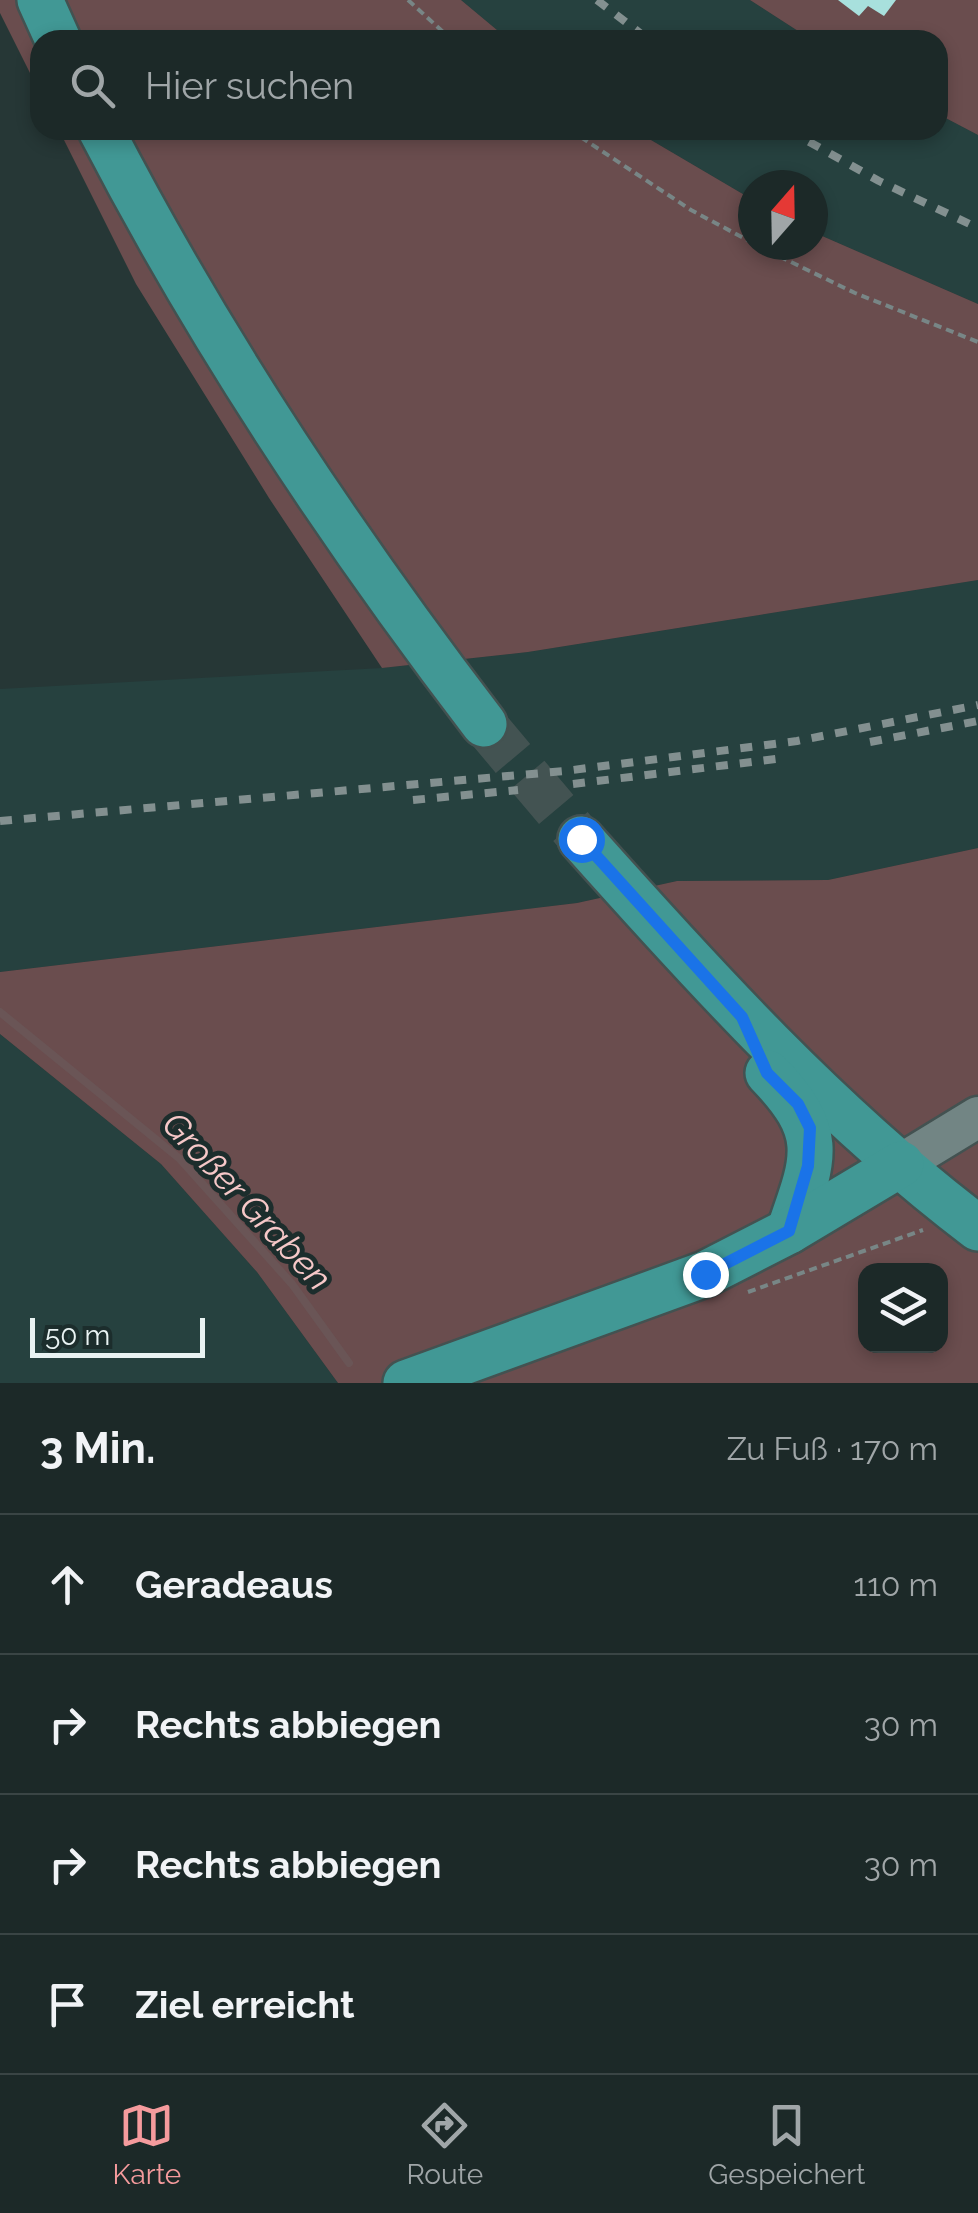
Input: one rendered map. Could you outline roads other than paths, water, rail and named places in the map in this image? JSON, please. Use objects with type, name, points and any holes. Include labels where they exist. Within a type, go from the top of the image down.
[{"type":"main road","points":[[40,0],[54,30]]},
{"type":"main road","points":[[106,140],[202,314],[312,488],[484,724]]},
{"type":"main road","points":[[581,839],[742,1017],[901,1164],[978,1228]]},
{"type":"main road","points":[[742,1017],[767,1073],[798,1104],[810,1128],[803,1190],[789,1231]]},
{"type":"main road","points":[[406,1383],[705,1274],[789,1231],[978,1116]]},
{"type":"waterway","name":"Großer Graben","points":[[0,1012],[180,1159],[292,1284],[349,1363]]},
{"type":"tunnel","points":[[484,724],[581,839]]},
{"type":"railway","points":[[597,0],[636,30]]},
{"type":"railway","points":[[806,140],[879,181],[978,228]]},
{"type":"railway","points":[[0,821],[565,771],[797,741],[978,705]]},
{"type":"railway","points":[[870,742],[978,721]]},
{"type":"railway","points":[[573,784],[776,759]]},
{"type":"railway","points":[[413,800],[518,790]]}]
